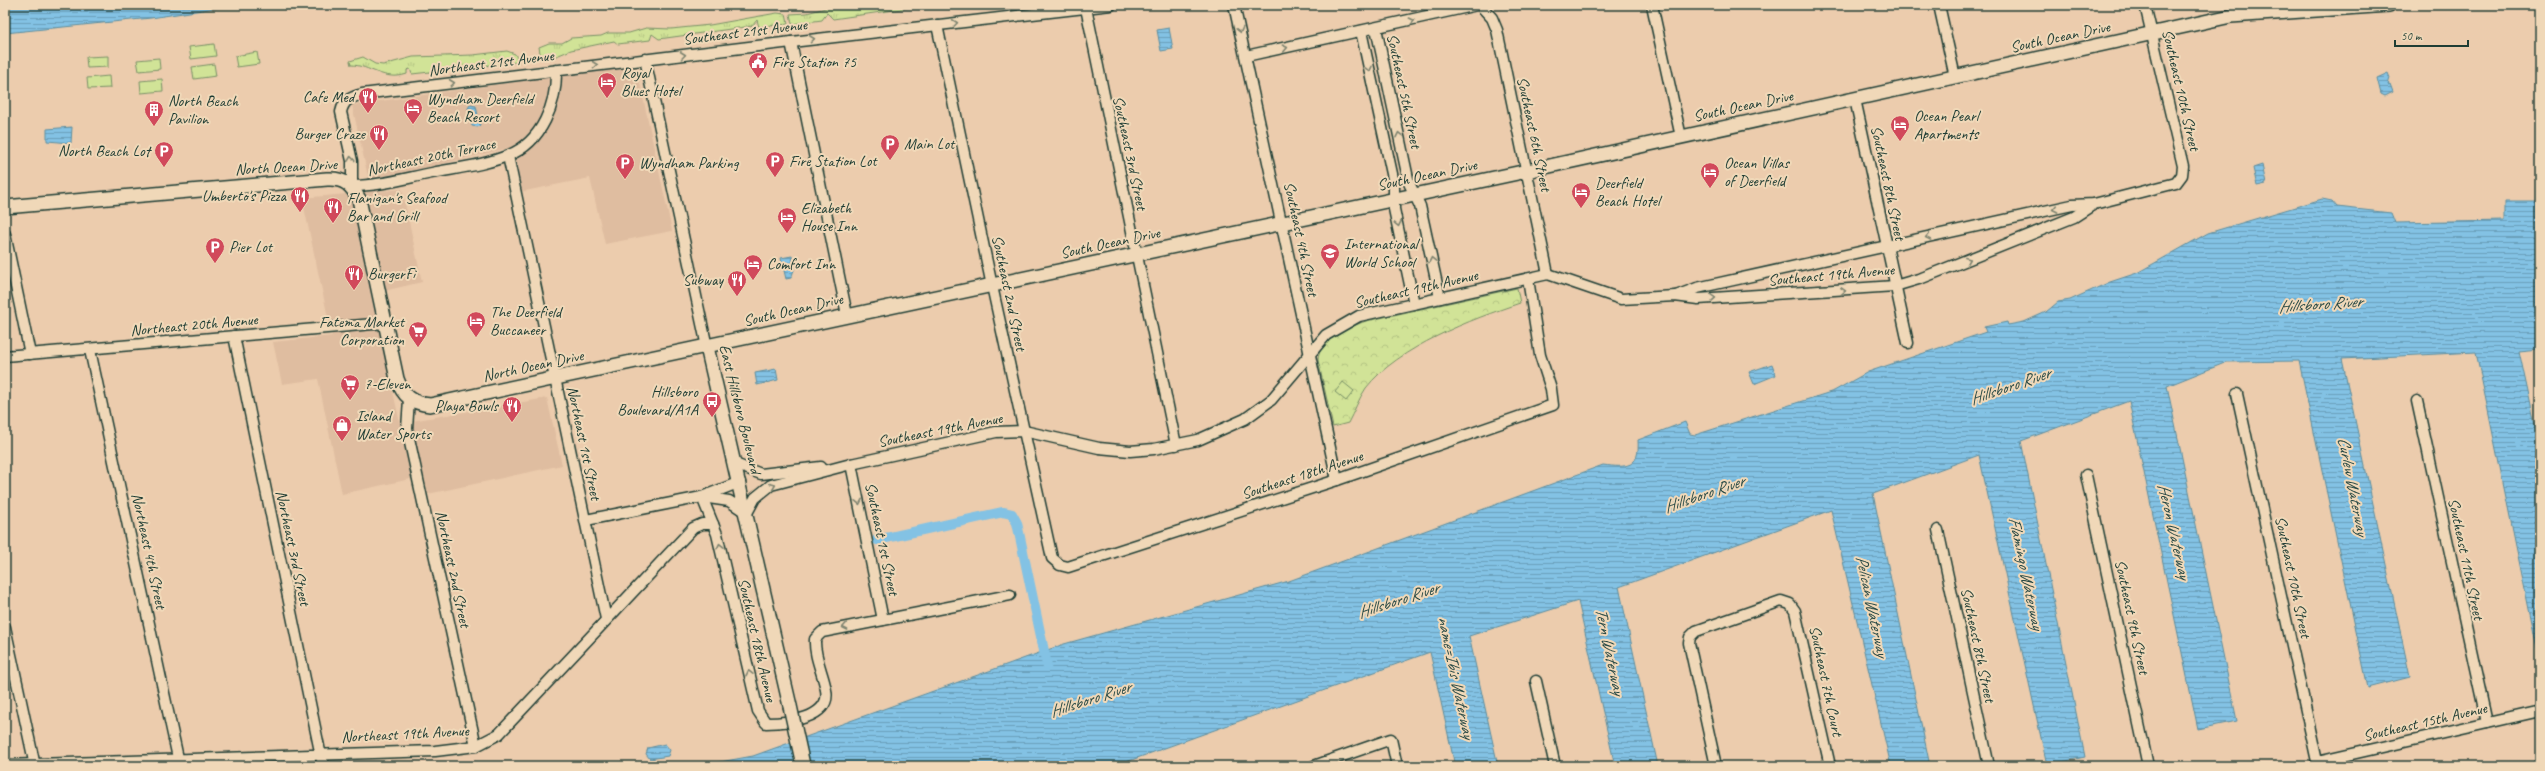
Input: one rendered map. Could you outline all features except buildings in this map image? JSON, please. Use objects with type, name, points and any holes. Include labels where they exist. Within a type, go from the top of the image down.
[{"type":"main road","name":"South Ocean Drive","points":[[708,347],[1282,222],[1527,171],[2231,16],[2389,5]]},
{"type":"main road","name":"North Ocean Drive","points":[[5,207],[327,179],[345,181],[352,186],[359,199],[397,379],[401,390],[409,399],[430,405],[708,347]]},
{"type":"main road","name":"East Hillsboro Boulevard","points":[[708,347],[740,482],[803,766]]},
{"type":"street","name":"Southeast 21st Avenue","points":[[645,59],[1111,5]]},
{"type":"street","name":"Southeast 4th Street","points":[[1234,5],[1337,480]]},
{"type":"street","points":[[1246,56],[1478,5]]},
{"type":"street","name":"Southeast 6th Street","points":[[1478,5],[1492,18],[1497,30],[1548,274]]},
{"type":"street","points":[[1652,5],[1680,137]]},
{"type":"street","points":[[1940,5],[1955,77]]},
{"type":"street","name":"Southeast 10th Street","points":[[2146,5],[2183,166],[2179,181]]},
{"type":"street","name":"Southeast 3rd Street","points":[[1086,8],[1135,254],[1176,445]]},
{"type":"street","name":"Southeast 2nd Street","points":[[937,25],[992,286],[1052,558],[1060,565]]},
{"type":"street","name":"Southeast 5th Street","points":[[1376,28],[1409,183],[1420,206],[1440,298]]},
{"type":"street","name":"Southeast 5th Street","points":[[1361,31],[1394,183],[1394,199],[1414,304]]},
{"type":"street","points":[[791,42],[847,316]]},
{"type":"street","name":"Northeast 21st Avenue","points":[[352,186],[352,161],[342,112],[343,104],[362,94],[645,59]]},
{"type":"street","name":"East Hillsboro Boulevard","points":[[645,59],[708,347]]},
{"type":"street","name":"Northeast 20th Terrace","points":[[352,186],[369,186],[508,156],[530,141],[543,124],[553,98],[556,70]]},
{"type":"street","name":"Southeast 8th Street","points":[[1855,99],[1908,343]]},
{"type":"street","name":"Northeast 1st Street","points":[[508,156],[606,619]]},
{"type":"street","name":"Southeast 19th Avenue","points":[[1674,296],[1697,288],[2072,205],[2094,204],[2171,185],[2179,181]]},
{"type":"street","name":"Southeast 19th Avenue","points":[[747,513],[758,495],[771,485],[851,464],[996,432],[1024,431],[1099,448],[1130,451],[1176,445],[1198,440],[1245,419],[1271,400],[1326,334],[1359,316],[1548,274],[1621,299],[1674,296],[1698,299],[1895,286],[1922,278],[2067,220],[2094,204]]},
{"type":"street","points":[[5,234],[30,354]]},
{"type":"street","name":"Southeast 18th Avenue","points":[[1060,565],[1068,568],[1337,480],[1553,405],[1551,389],[1540,355],[1528,278]]},
{"type":"street","name":"Northeast 20th Avenue","points":[[5,356],[90,350],[385,323]]},
{"type":"street","name":"Northeast 3rd Street","points":[[234,336],[323,766]]},
{"type":"street","name":"Northeast 4th Street","points":[[90,350],[178,758]]},
{"type":"street","name":"Southeast 10th Street","points":[[2237,394],[2318,764]]},
{"type":"street","name":"Northeast 2nd Street","points":[[409,399],[406,428],[476,746]]},
{"type":"street","name":"Southeast 11th Street","points":[[2416,401],[2487,723]]},
{"type":"street","name":"Southeast 19th Avenue","points":[[735,464],[761,474],[851,464]]},
{"type":"street","name":"Southeast 1st Street","points":[[851,464],[883,620]]},
{"type":"street","name":"Southeast 9th Street","points":[[2086,475],[2148,766]]},
{"type":"street","points":[[586,520],[702,497],[740,482]]},
{"type":"street","points":[[702,497],[729,501],[747,513]]},
{"type":"street","name":"Southeast 18th Avenue","points":[[702,497],[713,524],[758,711],[766,723],[780,723],[813,715],[822,708],[826,700],[827,692],[815,650],[816,639],[822,632],[1010,595]]},
{"type":"street","name":"Northeast 19th Avenue","points":[[5,765],[178,758],[435,751],[476,746],[499,734],[693,528],[702,524],[713,524]]},
{"type":"street","name":"Southeast 8th Street","points":[[1938,530],[1989,766]]},
{"type":"street","name":"Southeast 7th Court","points":[[1716,766],[1689,643],[1690,637],[1696,631],[1781,601],[1790,604],[1796,612],[1830,766]]},
{"type":"street","points":[[5,627],[35,764]]},
{"type":"street","points":[[1536,681],[1555,766]]},
{"type":"street","name":"Southeast 15th Avenue","points":[[2318,764],[2540,711]]},
{"type":"street","points":[[1314,766],[1391,739],[1396,766]]},
{"type":"shaded area","points":[[636,65],[672,231],[605,244],[590,178],[520,192],[509,148],[369,181],[352,105]]},
{"type":"shaded area","points":[[402,189],[422,282],[371,294],[400,423],[547,398],[562,465],[428,494],[424,476],[342,494],[318,379],[282,384],[273,342],[332,336],[302,198]]},
{"type":"green space","points":[[861,5],[929,5],[833,19],[827,13],[822,20],[792,24],[790,14],[807,13],[829,7]]},
{"type":"green space","points":[[777,13],[786,14],[788,24],[759,27],[757,20],[752,26],[659,39],[652,34],[650,40],[618,44],[614,41],[571,50],[554,57],[549,52],[547,58],[541,59],[539,47],[549,43],[562,43],[571,38],[601,36],[608,33],[629,33],[646,28],[671,29],[710,25]]},
{"type":"green space","points":[[214,44],[216,56],[191,59],[189,47]]},
{"type":"green space","points":[[507,51],[515,54],[519,62],[412,74],[410,69],[407,70],[407,74],[399,76],[384,75],[351,65],[350,61],[363,57],[375,64],[383,65],[413,57],[473,55]]},
{"type":"green space","points":[[257,52],[259,64],[237,67],[235,56]]},
{"type":"green space","points":[[108,56],[108,67],[87,68],[86,57]]},
{"type":"green space","points":[[159,58],[160,69],[139,71],[137,60]]},
{"type":"green space","points":[[214,64],[216,76],[194,79],[192,67]]},
{"type":"green space","points":[[109,76],[110,88],[88,89],[87,78]]},
{"type":"green space","points":[[162,79],[163,91],[141,93],[140,81]]},
{"type":"green space","points":[[1517,288],[1520,303],[1480,317],[1437,336],[1416,347],[1397,360],[1380,373],[1366,388],[1348,423],[1333,427],[1318,360],[1320,353],[1329,340],[1344,330],[1366,321]]},
{"type":"green space","points":[[1343,382],[1354,391],[1346,401],[1335,392]]},
{"type":"water","points":[[5,5],[395,5],[228,6],[151,18],[5,33]]},
{"type":"water","points":[[1169,28],[1173,49],[1161,51],[1157,30]]},
{"type":"water","points":[[2388,73],[2390,78],[2388,85],[2390,84],[2393,92],[2385,96],[2381,94],[2377,78]]},
{"type":"water","points":[[470,105],[476,106],[480,125],[478,127],[472,126],[468,108]]},
{"type":"water","points":[[72,127],[71,143],[47,141],[47,129]]},
{"type":"water","points":[[2262,165],[2266,184],[2257,186],[2253,168]]},
{"type":"water","points":[[2322,199],[2332,201],[2337,207],[2391,213],[2395,223],[2505,221],[2505,201],[2540,201],[2540,349],[2519,351],[2540,447],[2540,647],[2537,648],[2476,352],[2342,359],[2410,677],[2368,688],[2299,361],[2227,362],[2167,386],[2237,721],[2198,729],[2129,401],[2021,441],[2085,757],[2047,765],[1979,455],[1873,494],[1930,766],[1891,766],[1831,510],[1619,587],[1658,766],[1615,766],[1578,601],[1469,636],[1498,766],[1455,766],[1430,652],[1115,766],[698,766],[753,756],[1064,644],[1289,581],[1603,465],[1625,466],[1634,461],[1637,456],[1638,440],[1685,422],[1690,434],[1695,435],[1834,391],[1868,372],[1986,332],[1984,327],[2007,322],[2008,325],[2024,322],[2046,312],[2058,302],[2070,300],[2110,282],[2137,273],[2208,233]]},
{"type":"water","points":[[792,256],[794,270],[791,278],[786,279],[781,258]]},
{"type":"water","points":[[1772,364],[1776,375],[1754,384],[1749,372]]},
{"type":"water","points":[[776,369],[778,380],[757,385],[755,373]]},
{"type":"water","points":[[665,744],[670,750],[668,756],[650,759],[646,754],[648,748]]},
{"type":"waterway","points":[[877,540],[1003,512],[1012,514],[1017,523],[1047,665]]},
{"type":"place","name":"Fire Station 75","points":[[758,79]]},
{"type":"place","name":"Royal Blues Hotel","points":[[607,99]]},
{"type":"place","name":"Cafe Med","points":[[368,114]]},
{"type":"place","name":"Wyndham Deerfield Beach Resort","points":[[413,125]]},
{"type":"place","name":"North Beach Pavilion","points":[[154,127]]},
{"type":"place","name":"Ocean Pearl Apartments","points":[[1900,142]]},
{"type":"place","name":"Burger Craze","points":[[379,151]]},
{"type":"place","name":"Main Lot","points":[[890,161]]},
{"type":"place","name":"North Beach Lot","points":[[164,168]]},
{"type":"place","name":"Fire Station Lot","points":[[775,178]]},
{"type":"place","name":"Wyndham Parking","points":[[625,180]]},
{"type":"place","name":"Ocean Villas of Deerfield","points":[[1710,189]]},
{"type":"place","name":"Deerfield Beach Hotel","points":[[1581,209]]},
{"type":"place","name":"Umberto's Pizza","points":[[300,213]]},
{"type":"place","name":"Flanigan's Seafood Bar and Grill","points":[[333,224]]},
{"type":"place","name":"Elizabeth House Inn","points":[[787,234]]},
{"type":"place","name":"Pier Lot","points":[[215,264]]},
{"type":"place","name":"International World School","points":[[1330,270]]},
{"type":"place","name":"Comfort Inn","points":[[753,281]]},
{"type":"place","name":"BurgerFi","points":[[354,291]]},
{"type":"place","name":"Subway","points":[[737,297]]},
{"type":"place","name":"The Deerfield Buccaneer","points":[[476,338]]},
{"type":"place","name":"Fatema Market Corporation","points":[[418,348]]},
{"type":"place","name":"7-Eleven","points":[[350,401]]},
{"type":"place","name":"Hillsboro Boulevard/A1A","points":[[712,418]]},
{"type":"place","name":"Playa Bowls","points":[[512,423]]},
{"type":"place","name":"Island Water Sports","points":[[342,442]]},
{"type":"water label","name":"Hillsboro River","points":[[2320,304]]},
{"type":"water label","name":"Hillsboro River","points":[[2010,386]]},
{"type":"water label","name":"Curlew Waterway","points":[[2353,486]]},
{"type":"water label","name":"Hillsboro River","points":[[1704,494]]},
{"type":"water label","name":"Heron Waterway","points":[[2174,531]]},
{"type":"water label","name":"Flamingo Waterway","points":[[2026,573]]},
{"type":"water label","name":"Hillsboro River","points":[[1398,600]]},
{"type":"water label","name":"Pelican Waterway","points":[[1872,606]]},
{"type":"water label","name":"Tern Waterway","points":[[1610,651]]},
{"type":"water label","name":"name=Ibis Waterway","points":[[1456,677]]},
{"type":"water label","name":"Hillsboro River","points":[[1090,699]]}]
